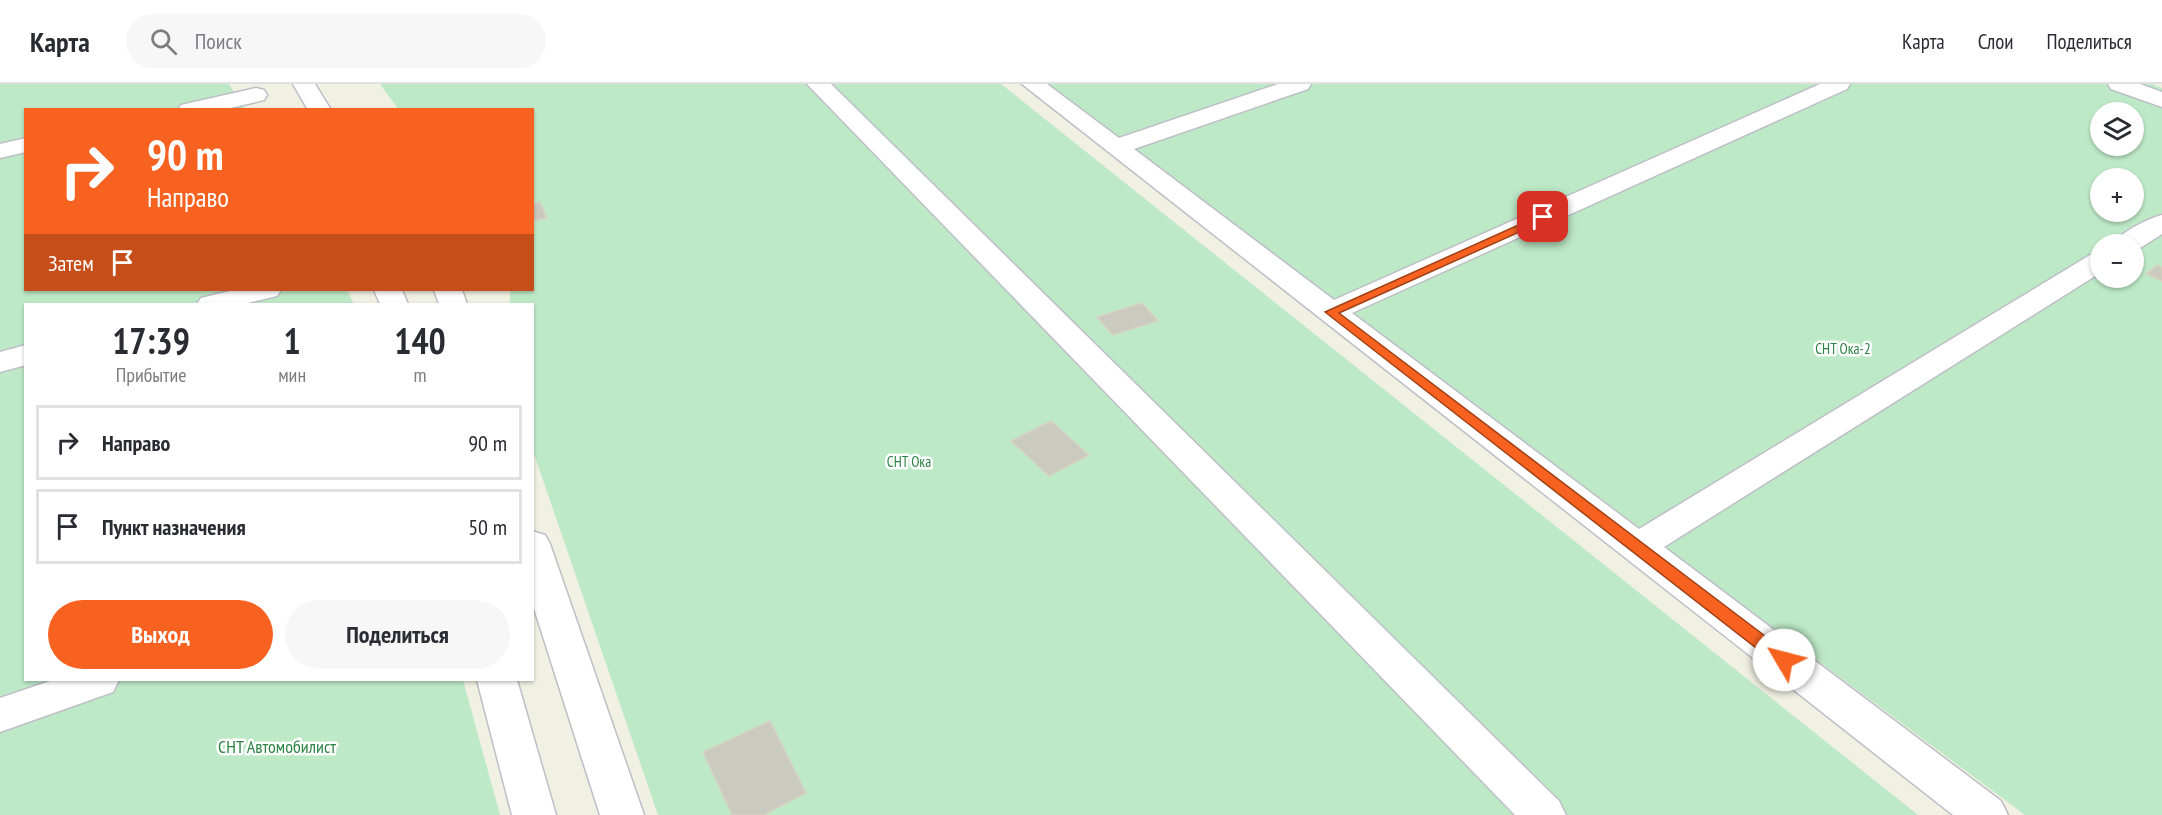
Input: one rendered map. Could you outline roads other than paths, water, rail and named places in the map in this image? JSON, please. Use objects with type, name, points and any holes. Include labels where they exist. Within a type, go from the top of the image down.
[{"type":"street","points":[[304,84],[319,108]]},
{"type":"street","points":[[818,84],[1544,815]]},
{"type":"street","points":[[1033,84],[1986,815]]},
{"type":"street","points":[[1116,147],[1300,84]]},
{"type":"street","points":[[1331,312],[1839,84]]},
{"type":"street","points":[[2119,84],[2162,100]]},
{"type":"street","points":[[199,108],[256,96]]},
{"type":"street","points":[[0,151],[24,145]]},
{"type":"street","points":[[2144,234],[2162,223]]},
{"type":"street","points":[[1637,547],[2090,267]]},
{"type":"street","points":[[216,303],[263,291]]},
{"type":"street","points":[[0,362],[24,356]]},
{"type":"street","points":[[534,550],[622,815]]},
{"type":"street","points":[[0,715],[96,681]]},
{"type":"street","points":[[497,681],[534,815]]},
{"type":"park label","name":"СНТ Ока-2","points":[[1843,349]]},
{"type":"park label","name":"СНТ Ока","points":[[909,462]]},
{"type":"park label","name":"СНТ Автомобилист","points":[[277,747]]}]
